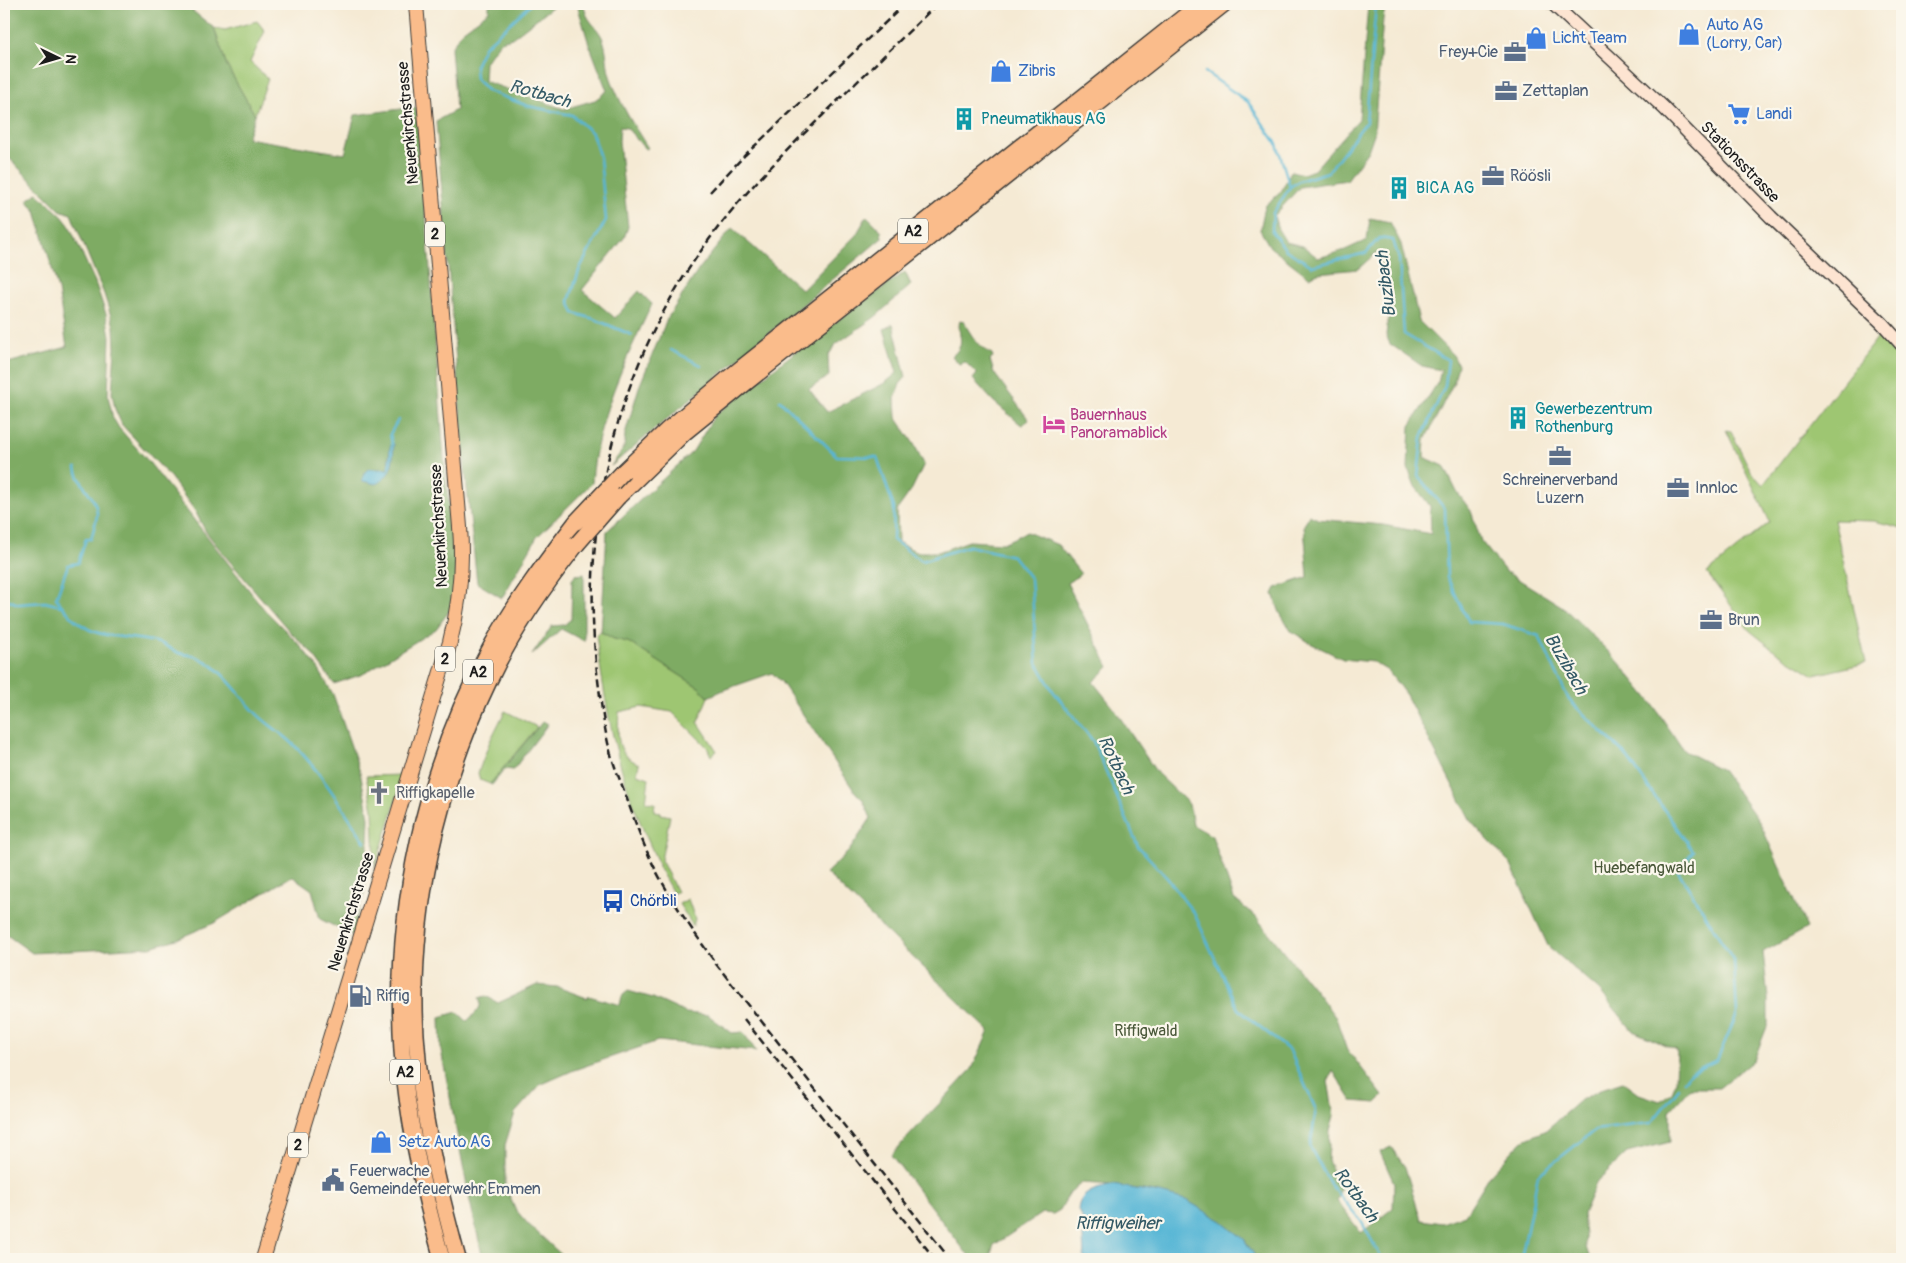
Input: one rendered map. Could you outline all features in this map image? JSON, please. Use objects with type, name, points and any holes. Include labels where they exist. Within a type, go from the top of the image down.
[{"type":"highway","name":"A2","points":[[440,1257],[417,1151],[402,1052],[402,960],[426,843],[429,800],[449,736],[491,646],[553,552],[576,522],[624,471],[680,428],[1200,4]]},
{"type":"highway","name":"A2","points":[[798,332],[1224,4]]},
{"type":"highway","points":[[1183,36],[1233,4]]},
{"type":"highway","name":"A2","points":[[426,843],[456,760],[490,680],[527,614],[556,570],[577,544],[680,428]]},
{"type":"highway","name":"A2","points":[[418,882],[416,1037],[428,1134],[458,1259]]},
{"type":"main road","name":"Neuenkirchstrasse","points":[[263,1259],[444,660],[456,616],[460,592],[462,559],[460,527],[416,4]]},
{"type":"main road","name":"Stationsstrasse","points":[[1553,4],[1657,101],[1770,217],[1902,345]]},
{"type":"green space","points":[[13,4],[184,4],[214,28],[227,66],[255,115],[247,138],[345,154],[355,115],[416,107],[419,120],[445,473],[457,571],[453,606],[436,629],[363,674],[334,684],[311,652],[291,633],[206,532],[195,511],[171,478],[122,425],[115,409],[112,393],[115,348],[114,326],[104,294],[71,214],[60,210],[4,153],[4,8]]},
{"type":"green space","points":[[489,4],[556,4],[512,38],[501,41],[485,62],[484,81],[564,109],[595,100],[607,91],[588,41],[577,4],[584,4],[586,14],[600,33],[605,47],[609,74],[628,115],[648,148],[645,149],[627,128],[620,127],[619,141],[628,227],[624,238],[582,290],[615,318],[639,291],[652,304],[613,391],[599,436],[592,483],[537,537],[502,598],[477,583],[465,469],[436,121],[456,110],[451,48],[462,31],[489,11]]},
{"type":"green space","name":"Riffigwald","points":[[1368,4],[1386,4],[1383,19],[1374,134],[1368,151],[1347,180],[1300,187],[1274,216],[1278,229],[1286,242],[1303,246],[1318,258],[1345,250],[1367,240],[1370,218],[1390,222],[1401,244],[1419,321],[1453,355],[1458,365],[1454,382],[1425,440],[1424,457],[1444,466],[1457,492],[1471,511],[1481,541],[1505,571],[1563,607],[1618,661],[1652,703],[1684,751],[1722,770],[1760,823],[1807,928],[1763,952],[1768,998],[1768,1024],[1754,1060],[1719,1088],[1690,1088],[1670,1111],[1670,1142],[1627,1153],[1597,1181],[1583,1214],[1586,1247],[1590,1259],[1257,1259],[1244,1239],[1160,1193],[1113,1185],[1082,1183],[1070,1192],[1060,1210],[1053,1214],[1042,1213],[994,1245],[989,1259],[971,1259],[891,1155],[972,1069],[989,1031],[826,873],[849,851],[871,818],[863,800],[855,792],[782,683],[772,673],[708,697],[700,688],[628,642],[614,639],[601,632],[607,531],[693,451],[715,415],[809,341],[905,272],[911,285],[875,317],[836,344],[828,356],[829,376],[809,389],[827,412],[885,383],[897,373],[884,329],[893,324],[906,377],[900,384],[895,398],[896,417],[914,444],[924,464],[912,489],[897,510],[898,542],[917,552],[938,552],[969,541],[1003,543],[1027,532],[1058,545],[1081,574],[1067,583],[1109,667],[1093,682],[1113,707],[1157,773],[1189,804],[1193,825],[1212,836],[1234,899],[1255,916],[1315,990],[1336,1018],[1346,1048],[1383,1096],[1376,1103],[1352,1101],[1333,1071],[1328,1081],[1334,1116],[1330,1130],[1328,1161],[1341,1187],[1337,1201],[1361,1233],[1393,1208],[1394,1183],[1380,1152],[1391,1147],[1405,1167],[1421,1220],[1442,1223],[1465,1215],[1490,1175],[1522,1141],[1546,1130],[1579,1101],[1604,1088],[1623,1082],[1639,1094],[1660,1101],[1672,1092],[1676,1082],[1677,1050],[1633,1031],[1599,990],[1548,946],[1510,863],[1472,823],[1406,695],[1388,671],[1373,662],[1343,659],[1291,631],[1280,613],[1273,594],[1276,588],[1308,577],[1304,525],[1309,515],[1318,519],[1383,525],[1431,534],[1430,506],[1414,485],[1408,468],[1410,426],[1438,382],[1441,370],[1422,366],[1390,344],[1386,335],[1391,296],[1380,267],[1382,259],[1376,253],[1358,269],[1318,273],[1309,277],[1270,247],[1260,230],[1265,206],[1281,192],[1291,171],[1303,174],[1314,170],[1359,119]]},
{"type":"green space","points":[[257,21],[265,31],[250,62],[268,79],[255,115],[227,66],[214,28],[225,30]]},
{"type":"green space","points":[[37,193],[69,225],[95,282],[106,314],[110,336],[108,396],[113,418],[264,609],[297,642],[316,665],[333,694],[360,772],[369,817],[367,874],[364,895],[356,918],[354,936],[320,919],[312,890],[292,876],[214,923],[177,939],[151,947],[32,953],[4,933],[4,364],[67,347],[58,290],[36,211],[27,200]]},
{"type":"green space","points":[[867,216],[881,230],[882,238],[611,466],[624,448],[625,434],[639,387],[667,319],[699,269],[732,228],[802,290],[856,235]]},
{"type":"green space","points":[[960,320],[963,321],[978,344],[992,354],[993,358],[990,360],[994,373],[1029,420],[1022,425],[993,401],[973,379],[977,374],[965,362],[959,364],[952,356],[961,343]]},
{"type":"green space","points":[[1881,333],[1902,356],[1902,528],[1874,521],[1834,520],[1866,663],[1814,675],[1778,653],[1749,630],[1707,573],[1770,522],[1726,430],[1731,431],[1751,472],[1763,485]]},
{"type":"green space","points":[[584,574],[584,641],[561,629],[532,655],[552,626],[564,625],[571,619],[572,580],[575,575]]},
{"type":"green space","points":[[601,632],[614,639],[628,642],[700,688],[708,697],[698,722],[717,751],[711,756],[707,747],[672,712],[641,707],[619,712],[618,736],[621,749],[631,760],[639,764],[637,774],[649,778],[646,802],[655,803],[654,811],[670,816],[661,860],[677,892],[673,893],[659,868],[637,815],[618,758],[609,718],[596,635]]},
{"type":"green space","points":[[505,711],[537,727],[490,784],[480,780],[478,773],[490,741]]},
{"type":"green space","points":[[543,721],[548,724],[513,770],[505,769],[492,785],[490,784]]},
{"type":"green space","points":[[404,775],[375,868],[373,809],[366,776]]},
{"type":"green space","points":[[688,899],[695,919],[693,926],[679,904]]},
{"type":"green space","points":[[537,985],[557,987],[587,998],[589,996],[620,1005],[622,996],[628,991],[653,998],[686,1013],[708,1015],[732,1033],[743,1032],[756,1051],[658,1041],[574,1070],[540,1085],[515,1113],[505,1145],[505,1185],[515,1209],[528,1224],[566,1259],[483,1259],[469,1197],[441,1050],[440,1017],[457,1012],[467,1021],[479,1008],[479,998],[486,996],[498,1003]]},
{"type":"water","points":[[394,444],[392,462],[386,477],[376,484],[362,481],[364,473],[368,469],[388,469],[390,447]]},
{"type":"water","name":"Riffigweiher","points":[[1113,1185],[1160,1193],[1186,1200],[1222,1221],[1244,1239],[1257,1259],[1084,1259],[1082,1217],[1078,1211],[1079,1204],[1085,1195],[1090,1192]]},
{"type":"waterway","name":"Rotbach","points":[[531,4],[484,47],[475,66],[476,79],[488,91],[528,106],[572,115],[592,133],[600,158],[606,220],[580,268],[569,301],[574,313],[632,335]]},
{"type":"waterway","name":"Buzibach","points":[[1376,4],[1366,122],[1328,172],[1299,181],[1290,187],[1273,213],[1272,232],[1286,250],[1312,266],[1366,253],[1379,238],[1393,240],[1399,259],[1404,334],[1448,360],[1445,386],[1422,437],[1418,476],[1445,509],[1447,577],[1469,622],[1503,624],[1539,636],[1569,700],[1625,754],[1693,851],[1678,871],[1734,961],[1737,1014],[1717,1060],[1690,1073],[1684,1081]]},
{"type":"waterway","points":[[1205,72],[1248,102],[1277,144],[1290,187]]},
{"type":"waterway","name":"Rotbach","points":[[671,350],[701,365]]},
{"type":"waterway","name":"Rotbach","points":[[780,400],[837,456],[877,457],[894,508],[893,540],[922,561],[969,546],[1013,556],[1031,579],[1037,663],[1053,691],[1093,741],[1138,846],[1168,879],[1195,915],[1238,1009],[1290,1051],[1316,1110],[1310,1147],[1330,1184],[1361,1221],[1382,1259]]},
{"type":"waterway","points":[[392,444],[390,434],[398,420]]},
{"type":"waterway","points":[[76,468],[80,480],[94,502],[97,515],[91,539],[86,539],[78,563],[68,565],[56,598],[80,624],[91,630],[102,634],[159,643],[179,653],[199,658],[216,668],[259,716],[301,752],[330,789],[365,842]]},
{"type":"waterway","points":[[4,598],[18,604],[45,602],[61,606]]},
{"type":"waterway","name":"Buzibach","points":[[1521,1259],[1538,1175],[1595,1130],[1651,1123],[1679,1088]]},
{"type":"railway","points":[[710,192],[745,155],[905,4]]},
{"type":"railway","points":[[937,4],[759,179],[716,230],[672,296],[646,347],[625,399],[610,454],[599,510],[593,566],[593,623],[600,698],[610,751],[642,841],[663,884],[716,964],[950,1259]]},
{"type":"railway","points":[[744,1019],[935,1259]]},
{"type":"place","name":"Auto AG (Lorry, Car)","points":[[1689,34]]},
{"type":"place","name":"Licht Team","points":[[1536,38]]},
{"type":"place","name":"Frey+Cie","points":[[1515,52]]},
{"type":"place","name":"Zibris","points":[[1001,71]]},
{"type":"place","name":"Zettaplan","points":[[1506,91]]},
{"type":"place","name":"Landi","points":[[1739,114]]},
{"type":"place","name":"Pneumatikhaus AG","points":[[964,119]]},
{"type":"place","name":"Röösli","points":[[1493,176]]},
{"type":"place","name":"BICA AG","points":[[1399,188]]},
{"type":"place","name":"Gewerbezentrum Rothenburg","points":[[1518,418]]},
{"type":"place","name":"Bauernhaus Panoramablick","points":[[1054,424]]},
{"type":"place","name":"Schreinerverband Luzern","points":[[1560,456]]},
{"type":"place","name":"Innloc","points":[[1678,488]]},
{"type":"place","name":"Brun","points":[[1711,620]]},
{"type":"place","name":"Riffigkapelle","points":[[379,793]]},
{"type":"place","name":"Chörbli","points":[[613,901]]},
{"type":"place","name":"Riffig","points":[[360,996]]},
{"type":"place","name":"Setz Auto AG","points":[[381,1142]]},
{"type":"place","name":"Feuerwache Gemeindefeuerwehr Emmen","points":[[333,1180]]},
{"type":"park label","name":"Huebefangwald","points":[[1644,868]]}]
